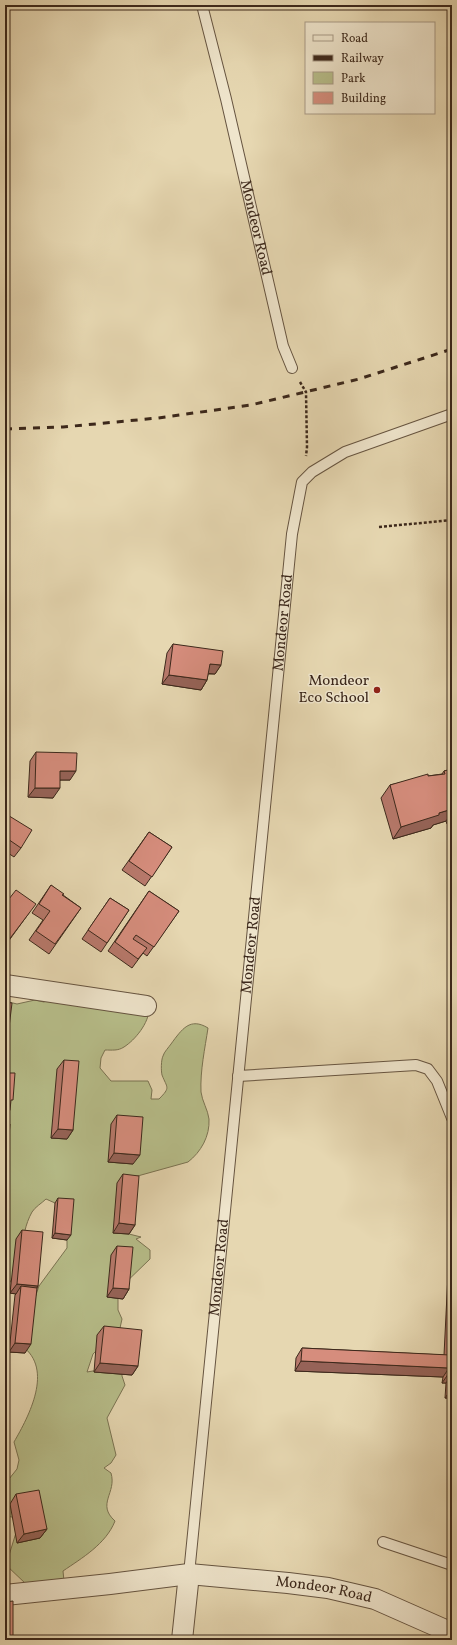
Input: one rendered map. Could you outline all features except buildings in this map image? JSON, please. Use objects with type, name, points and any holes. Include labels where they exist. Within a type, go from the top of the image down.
[{"type":"street","points":[[5,984],[146,1006]]},
{"type":"street","points":[[5,1595],[189,1574]]},
{"type":"street","name":"Mondeor Road","points":[[182,1640],[189,1574],[288,1583],[334,1590],[375,1600],[452,1633]]},
{"type":"lane","name":"Mondeor Road","points":[[202,5],[226,99],[283,346],[292,368]]},
{"type":"lane","name":"Mondeor Road","points":[[189,1574],[292,534],[302,482],[312,472],[345,452],[452,414]]},
{"type":"lane","points":[[238,1076],[416,1065],[428,1069],[437,1081],[452,1118]]},
{"type":"lane","points":[[383,1542],[452,1565]]},
{"type":"path","points":[[292,368],[306,392],[307,447]]},
{"type":"path","points":[[379,527],[452,520]]},
{"type":"green space","points":[[65,990],[117,1007],[139,994],[146,1001],[149,1009],[147,1020],[141,1031],[133,1040],[122,1048],[105,1050],[101,1058],[100,1068],[111,1081],[148,1081],[152,1090],[151,1099],[159,1099],[167,1090],[162,1075],[161,1066],[165,1051],[187,1026],[196,1024],[208,1028],[201,1076],[201,1092],[209,1119],[209,1125],[204,1143],[193,1158],[188,1162],[134,1177],[125,1233],[141,1237],[136,1239],[150,1250],[150,1259],[118,1290],[118,1310],[122,1319],[120,1328],[93,1354],[87,1372],[122,1366],[122,1376],[125,1385],[107,1418],[116,1455],[111,1463],[104,1468],[111,1473],[112,1480],[107,1509],[115,1521],[106,1537],[100,1544],[63,1571],[64,1581],[26,1584],[6,1565],[19,1523],[12,1517],[5,1516],[5,1484],[17,1469],[19,1460],[14,1442],[32,1406],[36,1393],[36,1367],[31,1356],[22,1346],[22,1336],[39,1286],[67,1248],[67,1240],[55,1203],[46,1199],[32,1212],[25,1231],[16,1270],[12,1280],[5,1289],[5,1001],[17,1004],[35,1000],[44,1002]]},
{"type":"railway","points":[[5,429],[63,427],[158,418],[251,405],[359,379],[452,349]]},
{"type":"place","name":"Mondeor Eco School","points":[[377,690]]}]
